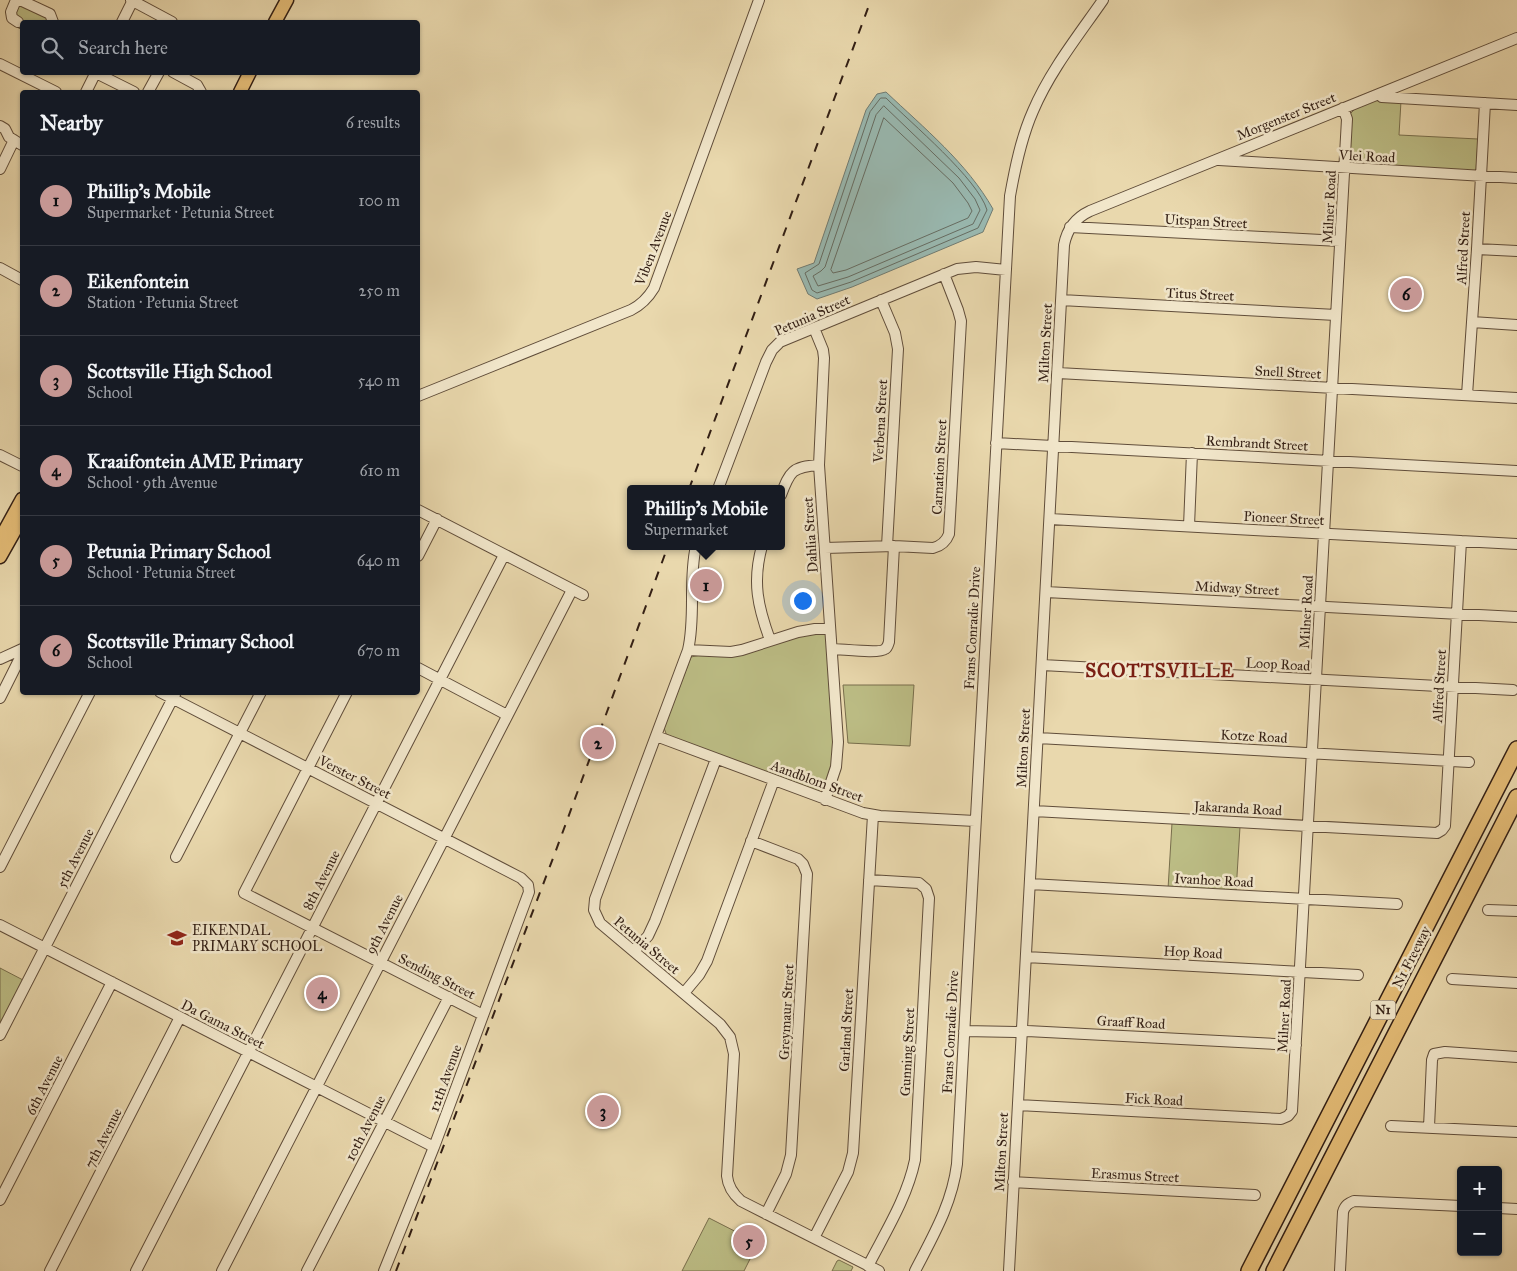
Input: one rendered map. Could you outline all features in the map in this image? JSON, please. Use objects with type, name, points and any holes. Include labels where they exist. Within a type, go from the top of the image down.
[{"type":"highway","name":"N1 Freeway","points":[[1249,1271],[1517,749]]},
{"type":"highway","name":"N1 Freeway","points":[[1274,1271],[1517,797]]},
{"type":"main road","points":[[276,20],[287,0]]},
{"type":"main road","points":[[241,90],[248,75]]},
{"type":"main road","points":[[0,539],[20,503]]},
{"type":"main road","points":[[0,557],[20,522]]},
{"type":"street","points":[[16,0],[11,16],[18,22]]},
{"type":"street","points":[[20,0],[50,14],[52,20]]},
{"type":"street","points":[[123,20],[132,0],[168,20]]},
{"type":"street","name":"Viben Avenue","points":[[420,395],[631,310],[648,297],[654,288],[760,0]]},
{"type":"street","name":"Frans Conradie Drive","points":[[915,1271],[942,1218],[953,1186],[957,1164],[996,443],[1012,188],[1021,144],[1032,112],[1049,79],[1103,0]]},
{"type":"street","name":"Morgenster Street","points":[[1070,227],[1090,211],[1517,38]]},
{"type":"street","points":[[0,64],[20,72]]},
{"type":"street","points":[[27,75],[53,90]]},
{"type":"street","points":[[87,90],[95,75]]},
{"type":"street","points":[[100,75],[130,90]]},
{"type":"street","points":[[149,90],[157,75]]},
{"type":"street","points":[[179,75],[197,85],[200,90]]},
{"type":"street","points":[[1381,93],[1382,97],[1517,105]]},
{"type":"street","name":"Alfred Street","points":[[1467,395],[1485,103]]},
{"type":"street","name":"Milner Road","points":[[1288,1116],[1293,1108],[1347,118],[1343,108]]},
{"type":"street","points":[[0,126],[5,129],[9,138],[18,142],[0,169]]},
{"type":"street","name":"Vlei Road","points":[[1215,160],[1517,178]]},
{"type":"street","name":"Uitspan Street","points":[[1070,227],[1340,241]]},
{"type":"street","name":"Milton Street","points":[[1008,1271],[1064,245],[1070,227]]},
{"type":"street","points":[[1477,249],[1517,251]]},
{"type":"street","points":[[0,268],[20,279]]},
{"type":"street","name":"Petunia Street","points":[[720,485],[772,350],[780,342],[944,274],[964,268],[1006,270]]},
{"type":"street","name":"Carnation Street","points":[[825,548],[939,547],[947,540],[949,534],[961,321],[944,274]]},
{"type":"street","name":"Verbena Street","points":[[832,649],[883,650],[887,648],[889,642],[890,546],[898,349],[895,332],[881,300]]},
{"type":"street","name":"Titus Street","points":[[1062,300],[1336,315]]},
{"type":"street","points":[[1472,322],[1517,325]]},
{"type":"street","name":"Dahlia Street","points":[[814,328],[823,350],[824,358],[819,464],[838,756],[825,800]]},
{"type":"street","name":"Snell Street","points":[[1058,373],[1517,398]]},
{"type":"street","name":"Rembrandt Street","points":[[996,443],[1517,471]]},
{"type":"street","points":[[1189,526],[1192,453]]},
{"type":"street","points":[[0,455],[20,465]]},
{"type":"street","points":[[785,487],[791,473],[801,466],[819,464]]},
{"type":"street","points":[[420,511],[583,595]]},
{"type":"street","points":[[420,552],[436,519]]},
{"type":"street","name":"Pioneer Street","points":[[1050,519],[1517,544]]},
{"type":"street","name":"Alfred Street","points":[[1441,832],[1445,826],[1461,541]]},
{"type":"street","name":"Petunia Street","points":[[696,550],[692,630],[688,650],[594,904],[596,916],[600,923],[720,1024],[730,1037],[734,1054],[727,1180],[730,1189],[737,1197],[766,1214],[879,1271]]},
{"type":"street","points":[[761,550],[758,601],[770,640]]},
{"type":"street","name":"8th Avenue","points":[[136,1271],[504,555]]},
{"type":"street","name":"9th Avenue","points":[[222,1271],[572,590]]},
{"type":"street","name":"Midway Street","points":[[1046,592],[1517,617]]},
{"type":"street","points":[[688,650],[732,652],[798,632],[830,629]]},
{"type":"street","points":[[0,659],[20,651]]},
{"type":"street","points":[[0,698],[20,658]]},
{"type":"street","name":"Loop Road","points":[[1042,665],[1513,690]]},
{"type":"street","points":[[420,669],[507,715]]},
{"type":"street","points":[[0,867],[88,695]]},
{"type":"street","points":[[176,857],[260,695]]},
{"type":"street","points":[[308,768],[345,695]]},
{"type":"street","name":"Verster Street","points":[[174,696],[240,734],[524,880],[528,885],[529,892]]},
{"type":"street","name":"5th Avenue","points":[[0,1035],[174,696]]},
{"type":"street","name":"Aandblom Street","points":[[656,736],[853,810],[873,815],[976,821]]},
{"type":"street","name":"Kotze Road","points":[[1038,738],[1469,762]]},
{"type":"street","points":[[634,951],[650,932],[656,921],[716,759]]},
{"type":"street","name":"Sending Street","points":[[308,768],[244,893],[483,1015]]},
{"type":"street","points":[[684,993],[699,975],[707,961],[774,780]]},
{"type":"street","name":"Jakaranda Road","points":[[1034,811],[1441,832]]},
{"type":"street","name":"Garland Street","points":[[814,1238],[848,1172],[852,1157],[873,815]]},
{"type":"street","name":"Greymaur Street","points":[[751,841],[798,859],[805,867],[807,874],[792,1156],[786,1174],[766,1214]]},
{"type":"street","name":"Gunning Street","points":[[868,1266],[902,1200],[910,1181],[914,1160],[929,898],[926,889],[918,884],[869,880]]},
{"type":"street","name":"Ivanhoe Road","points":[[1030,884],[1397,904]]},
{"type":"street","name":"12th Avenue","points":[[384,1271],[434,1147],[529,892]]},
{"type":"street","points":[[1488,910],[1517,911]]},
{"type":"street","name":"Da Gama Street","points":[[0,924],[434,1147]]},
{"type":"street","name":"Hop Road","points":[[1026,957],[1358,975]]},
{"type":"street","points":[[1452,979],[1517,983]]},
{"type":"street","name":"6th Avenue","points":[[0,1200],[112,982]]},
{"type":"street","name":"10th Avenue","points":[[307,1271],[449,997]]},
{"type":"street","name":"7th Avenue","points":[[50,1271],[180,1017]]},
{"type":"street","name":"Graaff Road","points":[[964,1031],[1022,1031],[1296,1045]]},
{"type":"street","points":[[1429,1127],[1432,1060],[1434,1054],[1445,1052],[1517,1057]]},
{"type":"street","name":"Fick Road","points":[[1018,1105],[1281,1119],[1288,1116]]},
{"type":"street","points":[[1391,1126],[1517,1132]]},
{"type":"street","name":"Erasmus Street","points":[[1013,1182],[1255,1195]]},
{"type":"street","points":[[1340,1271],[1343,1212],[1345,1206],[1354,1201],[1457,1206]]},
{"type":"street","points":[[1502,1208],[1517,1209]]},
{"type":"green space","points":[[18,4],[47,15],[50,20],[20,20],[20,29],[17,27],[13,12]]},
{"type":"green space","points":[[1376,100],[1401,101],[1399,135],[1478,139],[1476,172],[1351,163],[1349,161],[1350,114],[1356,108]]},
{"type":"green space","points":[[808,633],[825,634],[827,636],[835,746],[831,772],[825,784],[817,791],[667,736],[664,728],[691,657]]},
{"type":"green space","points":[[843,685],[914,685],[910,746],[848,743]]},
{"type":"green space","points":[[1172,823],[1240,827],[1236,892],[1168,889]]},
{"type":"green space","points":[[0,968],[23,980],[0,1025]]},
{"type":"green space","points":[[709,1218],[758,1243],[744,1271],[682,1271]]},
{"type":"green space","points":[[839,1260],[853,1267],[851,1271],[832,1271]]},
{"type":"water","points":[[886,92],[958,161],[971,176],[993,209],[983,232],[852,287],[817,299],[808,294],[797,269],[814,263],[866,110],[877,94]]},
{"type":"railway","points":[[690,485],[871,0]]},
{"type":"railway","points":[[396,1271],[555,853],[667,550]]},
{"type":"place","name":"Scottsville Primary School","points":[[1406,294]]},
{"type":"place","name":"Phillip's Mobile","points":[[706,585]]},
{"type":"place","name":"Eikenfontein","points":[[598,743]]},
{"type":"place","name":"EIKENDAL PRIMARY SCHOOL","points":[[177,938]]},
{"type":"place","name":"Kraaifontein AME Primary","points":[[322,993]]},
{"type":"place","name":"Scottsville High School","points":[[603,1111]]},
{"type":"place","name":"Petunia Primary School","points":[[749,1241]]},
{"type":"district","name":"SCOTTSVILLE","points":[[1160,670]]}]
